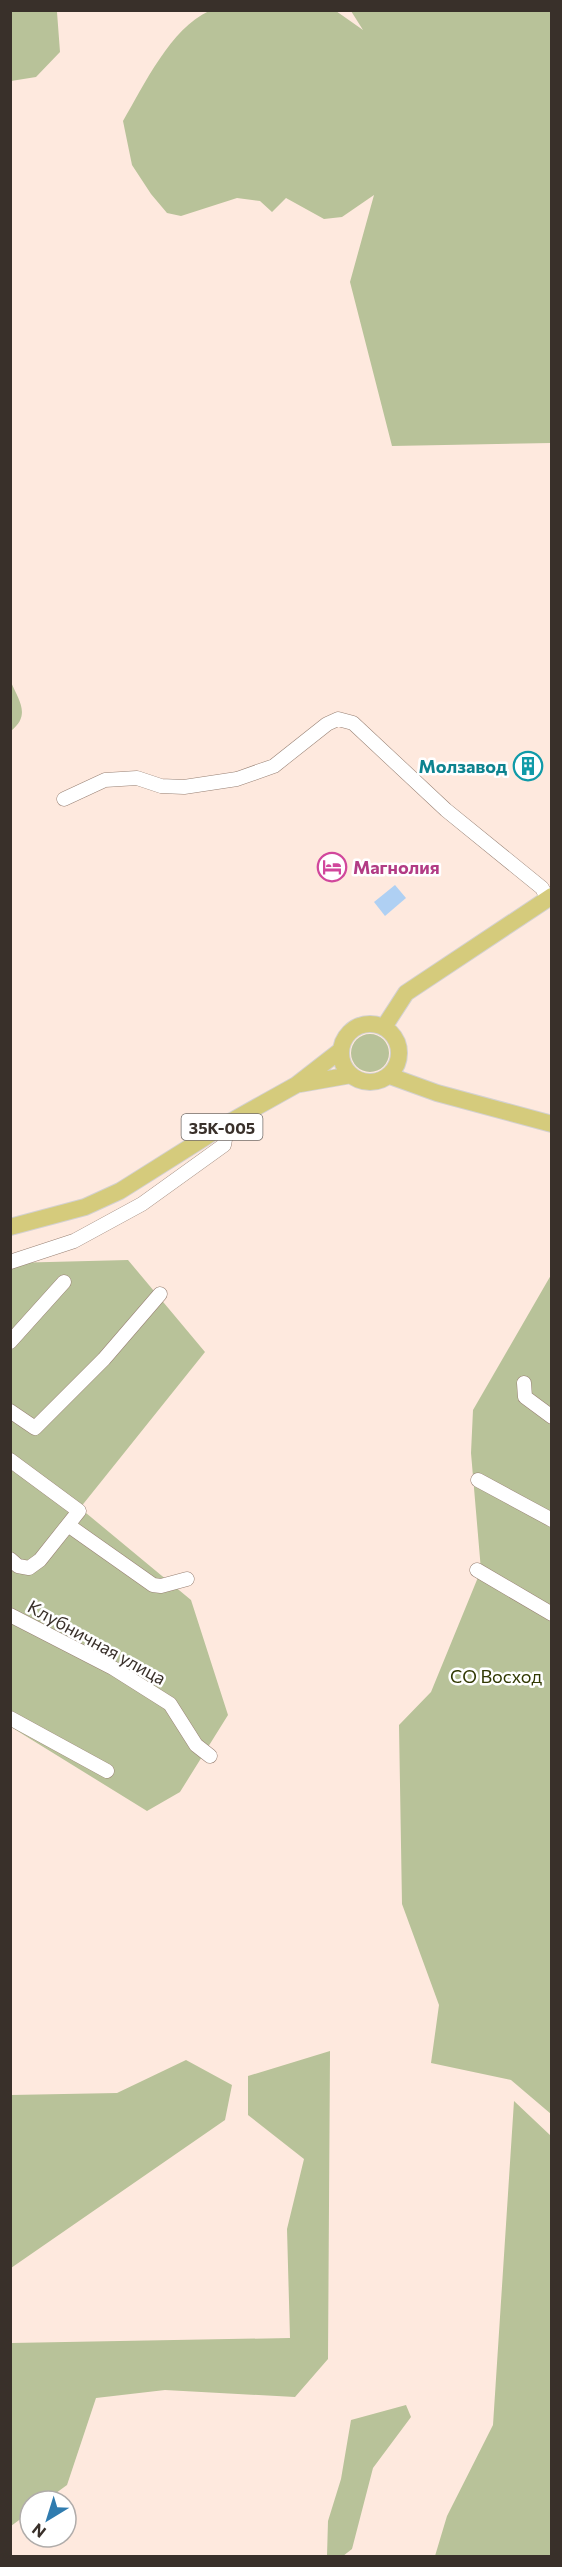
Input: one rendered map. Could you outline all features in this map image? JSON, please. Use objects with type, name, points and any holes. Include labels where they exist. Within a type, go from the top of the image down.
[{"type":"main road","points":[[549,897],[406,993],[384,1027],[397,1041],[399,1059],[390,1076],[437,1093],[552,1124]]},
{"type":"main road","name":"35К-005","points":[[10,1227],[85,1207],[120,1191],[228,1123],[296,1085],[341,1050],[349,1033],[357,1028],[365,1024],[384,1027]]},
{"type":"main road","points":[[341,1050],[343,1063],[351,1075]]},
{"type":"main road","name":"35К-005","points":[[296,1085],[351,1075],[363,1082],[377,1082],[390,1076]]},
{"type":"street","points":[[64,799],[105,780],[137,778],[161,786],[184,787],[237,779],[274,766],[327,724],[338,719],[345,719],[353,723],[446,810],[542,888],[549,897]]},
{"type":"street","points":[[10,1262],[74,1241],[142,1204],[224,1145],[228,1123]]},
{"type":"street","points":[[10,1342],[64,1282]]},
{"type":"street","points":[[10,1411],[35,1428],[104,1359],[160,1294]]},
{"type":"street","points":[[524,1383],[525,1397],[552,1417]]},
{"type":"street","points":[[10,1460],[79,1511],[40,1560],[29,1568],[18,1566],[10,1559]]},
{"type":"street","points":[[478,1480],[552,1520]]},
{"type":"street","points":[[68,1525],[153,1585],[161,1586],[187,1579]]},
{"type":"street","points":[[477,1570],[552,1614]]},
{"type":"street","name":"Клубничная улица","points":[[10,1615],[113,1668],[170,1704],[196,1745],[210,1756]]},
{"type":"street","points":[[10,1718],[107,1771]]},
{"type":"green space","points":[[11,11],[57,12],[60,52],[36,77],[11,81]]},
{"type":"green space","points":[[209,11],[336,11],[363,30],[351,11],[551,11],[551,443],[392,446],[350,282],[374,195],[342,217],[324,219],[286,198],[272,212],[260,201],[237,198],[181,216],[167,213],[151,194],[132,165],[123,121],[149,75],[171,44],[182,30]]},
{"type":"green space","points":[[11,682],[22,713],[21,719],[11,731]]},
{"type":"green space","points":[[370,1034],[384,1039],[389,1053],[384,1067],[370,1072],[356,1067],[351,1053],[356,1039]]},
{"type":"green space","points":[[128,1260],[205,1352],[80,1508],[191,1600],[228,1715],[180,1792],[147,1811],[11,1727],[10,1263]]},
{"type":"green space","name":"СО Восход","points":[[551,1275],[551,2114],[511,2080],[431,2063],[439,2005],[402,1904],[399,1725],[431,1692],[481,1570],[471,1453],[473,1410]]},
{"type":"green space","points":[[330,2051],[328,2359],[295,2397],[165,2390],[96,2398],[67,2485],[62,2489],[18,2489],[18,2521],[11,2526],[11,2343],[290,2338],[287,2229],[304,2159],[248,2115],[248,2076]]},
{"type":"green space","points":[[186,2060],[232,2085],[225,2120],[11,2268],[11,2095],[117,2093]]},
{"type":"green space","points":[[514,2101],[551,2136],[551,2556],[435,2556],[447,2516],[493,2425]]},
{"type":"green space","points":[[406,2405],[411,2417],[373,2468],[352,2549],[343,2556],[327,2556],[328,2521],[341,2479],[351,2420]]},
{"type":"water","points":[[395,885],[406,898],[385,916],[374,902]]},
{"type":"place","name":"Молзавод","points":[[528,766]]},
{"type":"place","name":"Магнолия","points":[[332,867]]}]
